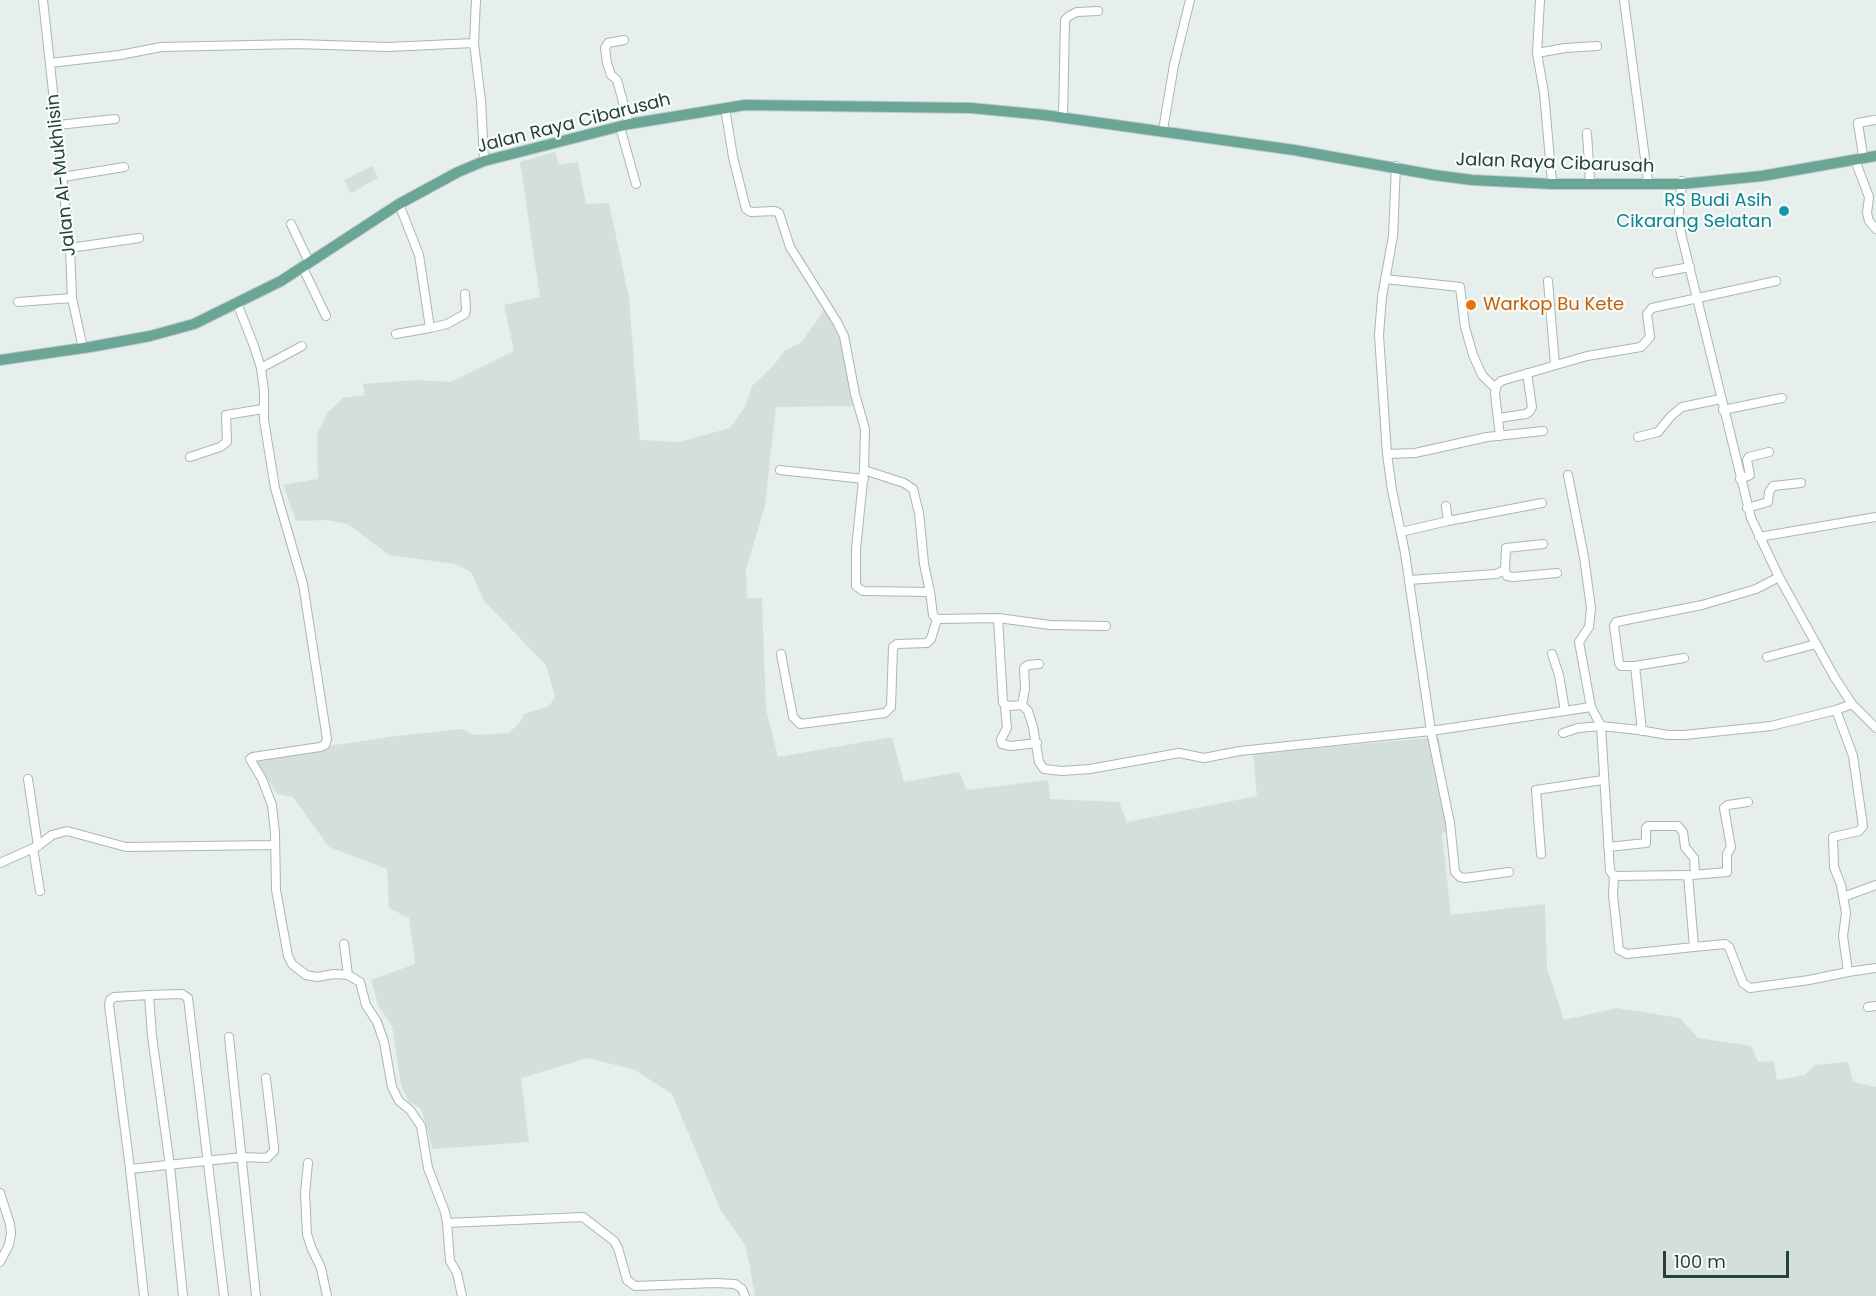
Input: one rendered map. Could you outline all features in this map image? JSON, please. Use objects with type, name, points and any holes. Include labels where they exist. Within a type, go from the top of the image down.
[{"type":"main road","name":"Jalan Raya Cibarusah","points":[[0,360],[83,348],[180,329],[281,281],[399,204],[483,161],[625,126],[757,104],[971,108],[1163,130],[1482,180],[1552,184],[1682,183],[1762,176],[1876,154]]},
{"type":"main road","name":"Jalan Raya Cibarusah","points":[[1396,167],[1471,177],[1552,182],[1682,183]]},
{"type":"street","name":"Jalan Al-Mukhlisin","points":[[43,0],[70,248],[72,298],[83,348]]},
{"type":"street","points":[[476,0],[474,43],[481,101],[483,161]]},
{"type":"street","points":[[1163,130],[1172,76],[1190,0]]},
{"type":"street","points":[[1540,0],[1537,53],[1544,93],[1552,182]]},
{"type":"street","points":[[1624,0],[1648,181]]},
{"type":"street","points":[[1063,118],[1065,20],[1077,12],[1098,11]]},
{"type":"street","points":[[624,40],[608,44],[605,48],[611,75],[617,80],[636,184]]},
{"type":"street","points":[[50,63],[120,55],[161,47],[297,44],[388,47],[474,43]]},
{"type":"street","points":[[1537,53],[1597,46]]},
{"type":"street","points":[[725,108],[729,139],[746,209],[750,212],[775,211],[778,213],[790,247],[844,336],[855,394],[865,429],[864,474],[855,582],[863,591],[930,592]]},
{"type":"street","points":[[58,125],[115,119]]},
{"type":"street","points":[[1874,120],[1858,123],[1859,158],[1869,197],[1867,213],[1869,221],[1876,229]]},
{"type":"street","points":[[1587,133],[1590,181]]},
{"type":"street","points":[[63,177],[124,167]]},
{"type":"street","points":[[1396,167],[1393,236],[1385,279],[1379,335],[1387,454],[1392,489],[1409,580],[1431,731],[1450,823],[1455,873],[1465,878],[1509,872]]},
{"type":"street","points":[[1682,183],[1678,217],[1747,508],[1779,577],[1835,678],[1852,704],[1876,728]]},
{"type":"street","points":[[399,204],[419,255],[430,328]]},
{"type":"street","points":[[291,224],[326,316]]},
{"type":"street","points":[[70,248],[139,238]]},
{"type":"street","points":[[1657,273],[1690,267]]},
{"type":"street","points":[[1385,279],[1460,287],[1465,327],[1473,355],[1482,375],[1496,389]]},
{"type":"street","points":[[1548,281],[1555,365]]},
{"type":"street","points":[[1500,436],[1496,389],[1506,378],[1587,356],[1641,347],[1650,337],[1648,310],[1776,281]]},
{"type":"street","points":[[396,334],[447,324],[463,316],[466,309],[465,294]]},
{"type":"street","points":[[18,302],[72,298]]},
{"type":"street","points":[[237,303],[261,368],[264,391],[263,409],[275,488],[303,584],[327,739],[325,745],[320,747],[250,758],[269,793],[275,833],[276,890],[288,956],[292,964],[306,975],[317,977],[334,974],[348,975],[360,982],[366,1005],[381,1031],[390,1081],[395,1095],[410,1110],[421,1126],[428,1168],[445,1212],[450,1261],[457,1274],[462,1296]]},
{"type":"street","points":[[261,368],[302,346]]},
{"type":"street","points":[[1498,418],[1526,414],[1530,411],[1532,407],[1527,374]]},
{"type":"street","points":[[1723,410],[1782,398]]},
{"type":"street","points":[[1638,437],[1658,432],[1682,407],[1720,399]]},
{"type":"street","points":[[190,457],[220,447],[227,442],[224,418],[226,414],[263,409]]},
{"type":"street","points":[[1387,454],[1415,453],[1458,442],[1543,431]]},
{"type":"street","points":[[1740,479],[1750,475],[1747,460],[1749,457],[1769,452]]},
{"type":"street","points":[[780,470],[864,474],[904,483],[913,489],[919,513],[924,564],[933,615],[937,619],[998,618],[1050,626],[1106,626]]},
{"type":"street","points":[[1568,475],[1591,608],[1589,627],[1579,642],[1591,707],[1600,726],[1610,871],[1614,876],[1613,895],[1619,950],[1627,954],[1725,944],[1730,946],[1743,983],[1750,987],[1809,980],[1876,968]]},
{"type":"street","points":[[1747,508],[1767,502],[1773,486],[1801,483]]},
{"type":"street","points":[[1401,532],[1542,503]]},
{"type":"street","points":[[1446,506],[1448,521]]},
{"type":"street","points":[[1759,537],[1876,517]]},
{"type":"street","points":[[1543,544],[1506,548],[1507,576],[1557,573]]},
{"type":"street","points":[[1409,580],[1496,574],[1505,570]]},
{"type":"street","points":[[1684,658],[1635,666],[1619,664],[1614,626],[1616,622],[1702,605],[1756,589],[1779,577]]},
{"type":"street","points":[[998,618],[1002,699],[1007,728],[1001,740],[1002,744],[1011,746],[1037,743]]},
{"type":"street","points":[[781,654],[793,717],[800,724],[885,713],[891,707],[892,648],[897,644],[927,643],[932,639],[937,619]]},
{"type":"street","points":[[1767,657],[1816,644]]},
{"type":"street","points":[[1552,654],[1559,675],[1565,711]]},
{"type":"street","points":[[1022,705],[1025,689],[1024,668],[1039,664]]},
{"type":"street","points":[[1635,666],[1642,730]]},
{"type":"street","points":[[1563,733],[1578,728],[1600,726],[1684,735],[1771,726],[1852,704]]},
{"type":"street","points":[[1005,706],[1022,705],[1028,711],[1042,767],[1048,771],[1090,769],[1179,753],[1204,758],[1240,751],[1431,731],[1591,707]]},
{"type":"street","points":[[1836,710],[1852,756],[1863,826],[1859,831],[1833,837],[1834,867],[1846,913],[1843,936],[1848,972]]},
{"type":"street","points":[[28,779],[40,891]]},
{"type":"street","points":[[1541,854],[1536,790],[1603,780]]},
{"type":"street","points":[[1614,876],[1727,872],[1726,854],[1731,847],[1724,808],[1728,805],[1748,802]]},
{"type":"street","points":[[1608,847],[1646,843],[1648,826],[1678,826],[1683,832],[1685,847],[1694,858],[1692,875],[1694,947]]},
{"type":"street","points":[[0,863],[35,847],[52,835],[67,831],[126,847],[274,845]]},
{"type":"street","points":[[1843,897],[1876,885]]},
{"type":"street","points":[[344,944],[348,975]]},
{"type":"street","points":[[144,1296],[109,1005],[110,1000],[114,998],[182,994],[188,998],[224,1296]]},
{"type":"street","points":[[149,995],[183,1296]]},
{"type":"street","points":[[229,1037],[256,1296]]},
{"type":"street","points":[[130,1169],[243,1157],[264,1159],[274,1151],[266,1078]]},
{"type":"street","points":[[308,1163],[305,1192],[307,1234],[310,1247],[321,1268],[327,1296]]},
{"type":"street","points":[[0,1193],[11,1233],[9,1245],[0,1262]]},
{"type":"street","points":[[447,1223],[583,1217],[614,1241],[627,1280],[635,1286],[725,1284],[738,1286],[745,1296]]},
{"type":"shaded area","points":[[555,152],[559,165],[578,162],[586,204],[609,203],[629,298],[640,440],[680,442],[730,428],[745,407],[752,386],[774,365],[785,350],[801,343],[825,309],[846,340],[861,406],[776,407],[765,506],[746,569],[747,598],[762,598],[766,709],[778,757],[892,737],[904,782],[959,772],[967,790],[1048,780],[1050,799],[1119,802],[1127,822],[1257,796],[1253,754],[1439,737],[1453,827],[1442,834],[1451,915],[1545,904],[1547,968],[1564,1020],[1617,1008],[1680,1018],[1698,1038],[1751,1046],[1758,1062],[1774,1061],[1777,1080],[1805,1075],[1814,1065],[1848,1062],[1853,1082],[1876,1087],[1876,1296],[755,1296],[746,1246],[721,1211],[672,1094],[635,1070],[588,1058],[521,1078],[529,1142],[433,1149],[421,1109],[408,1101],[401,1085],[392,1026],[379,1007],[371,980],[415,964],[409,918],[389,908],[387,869],[329,847],[293,797],[277,794],[254,757],[396,736],[463,729],[474,735],[509,733],[520,722],[524,714],[549,706],[555,697],[546,665],[484,601],[471,572],[455,564],[389,555],[348,524],[327,520],[296,521],[283,485],[318,479],[317,435],[327,413],[343,398],[365,395],[363,384],[417,380],[451,382],[514,351],[504,305],[540,297],[520,162]]},
{"type":"shaded area","points":[[372,166],[378,178],[351,193],[344,180]]},
{"type":"shaded area","points":[[1737,214],[1738,227],[1711,230],[1710,218]]},
{"type":"place","name":"RS Budi Asih Cikarang Selatan","points":[[1784,211]]},
{"type":"place","name":"Warkop Bu Kete","points":[[1471,305]]}]
